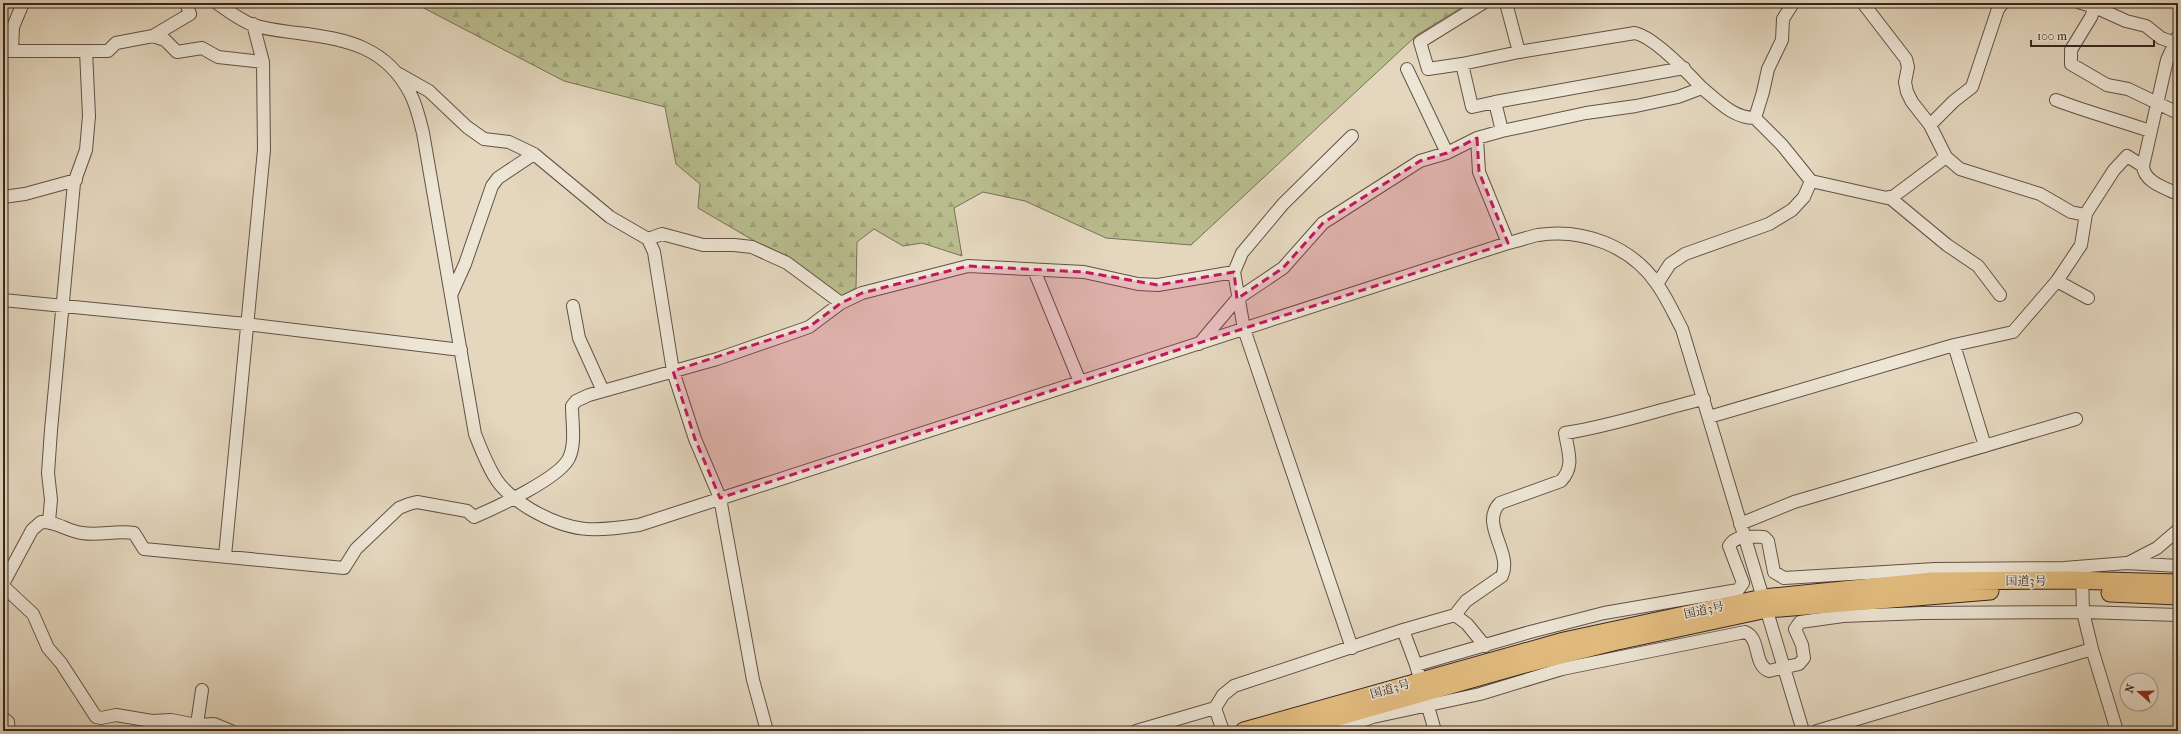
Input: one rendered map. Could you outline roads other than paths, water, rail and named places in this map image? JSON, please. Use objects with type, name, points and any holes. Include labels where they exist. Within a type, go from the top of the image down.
[{"type":"highway","name":"国道3号","points":[[2082,580],[2178,596]]},
{"type":"highway","name":"国道3号","points":[[1288,731],[1422,686],[1564,641],[1765,604],[1932,581],[2082,580],[2178,583]]},
{"type":"highway","name":"国道3号","points":[[1244,731],[1422,686]]},
{"type":"street","points":[[23,3],[13,27],[7,50],[108,51],[116,43],[153,36],[190,14],[186,3]]},
{"type":"street","points":[[217,3],[238,18],[253,24],[280,31],[347,41],[378,56],[396,72],[429,92],[467,127],[484,139],[509,142],[534,154],[610,217],[648,239],[654,252],[673,371],[695,439],[720,498],[753,680],[767,731]]},
{"type":"street","points":[[1484,3],[1420,42],[1428,69],[1635,33],[1644,37],[1684,68],[1702,88],[1730,112],[1748,118],[1755,118],[1782,145],[1811,181],[1889,197],[1946,245],[1978,266],[2000,295]]},
{"type":"street","points":[[1506,3],[1520,52]]},
{"type":"street","points":[[1755,118],[1768,69],[1782,40],[1783,19],[1793,3]]},
{"type":"street","points":[[1863,3],[1906,60],[1908,67],[1905,82],[1907,92],[1912,102],[1930,125],[1946,157],[1960,169],[2040,194],[2071,212],[2085,216],[2086,214]]},
{"type":"street","points":[[1930,125],[1954,101],[1972,87],[1998,9],[2003,3]]},
{"type":"street","points":[[2081,3],[2095,7],[2126,21],[2146,26],[2161,38],[2176,39],[2167,60],[2150,131],[2143,172],[2148,178],[2178,194]]},
{"type":"street","points":[[2095,7],[2071,50],[2071,64],[2107,85],[2128,89],[2178,113]]},
{"type":"street","points":[[224,556],[264,150],[263,62],[253,24]]},
{"type":"street","points":[[153,36],[166,40],[177,52],[202,48],[218,57],[263,62]]},
{"type":"street","points":[[49,521],[51,500],[48,473],[62,306],[76,180],[86,150],[89,116],[86,51]]},
{"type":"street","points":[[1462,64],[1472,107],[1684,68]]},
{"type":"street","points":[[1408,68],[1447,153]]},
{"type":"street","points":[[396,72],[412,97],[423,133],[475,434],[496,479],[514,499],[554,522],[572,528],[608,530],[639,525],[1508,243],[1539,235],[1573,235],[1593,238],[1632,257],[1657,284],[1682,329],[1704,399],[1743,537],[1765,604],[1803,731]]},
{"type":"street","points":[[1199,344],[1237,299],[1284,268],[1323,223],[1420,161],[1447,153],[1477,138],[1502,131],[1586,113],[1636,106],[1671,99],[1702,88]]},
{"type":"street","points":[[2056,100],[2089,113],[2099,113],[2150,131]]},
{"type":"street","points":[[1495,102],[1502,131]]},
{"type":"street","points":[[1352,136],[1283,204],[1242,253],[1234,272],[1237,299],[1244,329],[1352,648]]},
{"type":"street","points":[[1477,138],[1479,172],[1508,243]]},
{"type":"street","points":[[451,295],[465,264],[478,222],[492,186],[498,178],[534,154]]},
{"type":"street","points":[[1709,417],[1954,346],[2013,332],[2057,281],[2081,245],[2086,214],[2114,170],[2127,156],[2143,166]]},
{"type":"street","points":[[1889,197],[1900,192],[1946,157]]},
{"type":"street","points":[[3,197],[25,194],[76,180]]},
{"type":"street","points":[[1657,284],[1670,264],[1685,254],[1769,224],[1792,210],[1804,197],[1811,181]]},
{"type":"street","points":[[648,239],[662,234],[703,245],[734,245],[752,247],[787,263],[841,303]]},
{"type":"street","points":[[231,731],[214,724],[197,728],[171,720],[152,721],[116,716],[101,718],[96,717],[61,663],[48,648],[33,614],[3,585],[32,530],[40,522],[49,521],[79,533],[98,535],[120,531],[134,533],[144,549],[344,568],[356,549],[399,508],[417,502],[467,511],[474,517],[514,499],[556,472],[569,460],[572,450],[572,406],[576,401],[603,391],[717,358],[809,328],[841,303],[862,293],[968,266],[1084,272],[1138,284],[1158,285],[1234,272]]},
{"type":"street","points":[[1034,270],[1080,382]]},
{"type":"street","points":[[2057,281],[2088,298]]},
{"type":"street","points":[[3,300],[246,324],[461,350]]},
{"type":"street","points":[[573,306],[579,338],[603,391]]},
{"type":"street","points":[[1954,346],[1985,446]]},
{"type":"street","points":[[1136,731],[1215,708],[1223,695],[1234,686],[1403,630],[1455,615],[1466,601],[1502,576],[1505,570],[1505,561],[1496,535],[1492,515],[1495,509],[1507,500],[1561,481],[1568,474],[1570,468],[1564,434],[1611,425],[1658,410],[1704,399]]},
{"type":"street","points":[[1740,524],[1794,502],[2076,419]]},
{"type":"street","points":[[1332,731],[1373,717],[1485,646],[1530,632],[1604,613],[1738,590],[1743,583],[1730,546],[1732,542],[1743,537],[1764,537],[1768,541],[1774,572],[1784,578],[1935,569],[2082,580],[2143,557],[2157,548],[2178,530]]},
{"type":"street","points":[[2127,563],[2178,566]]},
{"type":"street","points":[[2082,580],[2083,612],[2092,649],[2117,731]]},
{"type":"street","points":[[1422,686],[1480,694],[1562,669],[1745,632],[1753,638],[1764,669],[1769,671],[1799,664],[1804,658],[1802,645],[1796,629],[1800,622],[1851,616],[2083,612],[2178,614]]},
{"type":"street","points":[[1455,615],[1467,624],[1485,646]]},
{"type":"street","points":[[1403,630],[1422,686],[1434,731]]},
{"type":"street","points":[[1817,731],[2092,649]]},
{"type":"street","points":[[197,728],[202,690]]},
{"type":"street","points":[[1215,708],[1223,731]]},
{"type":"street","points":[[3,718],[8,722],[9,731]]}]
